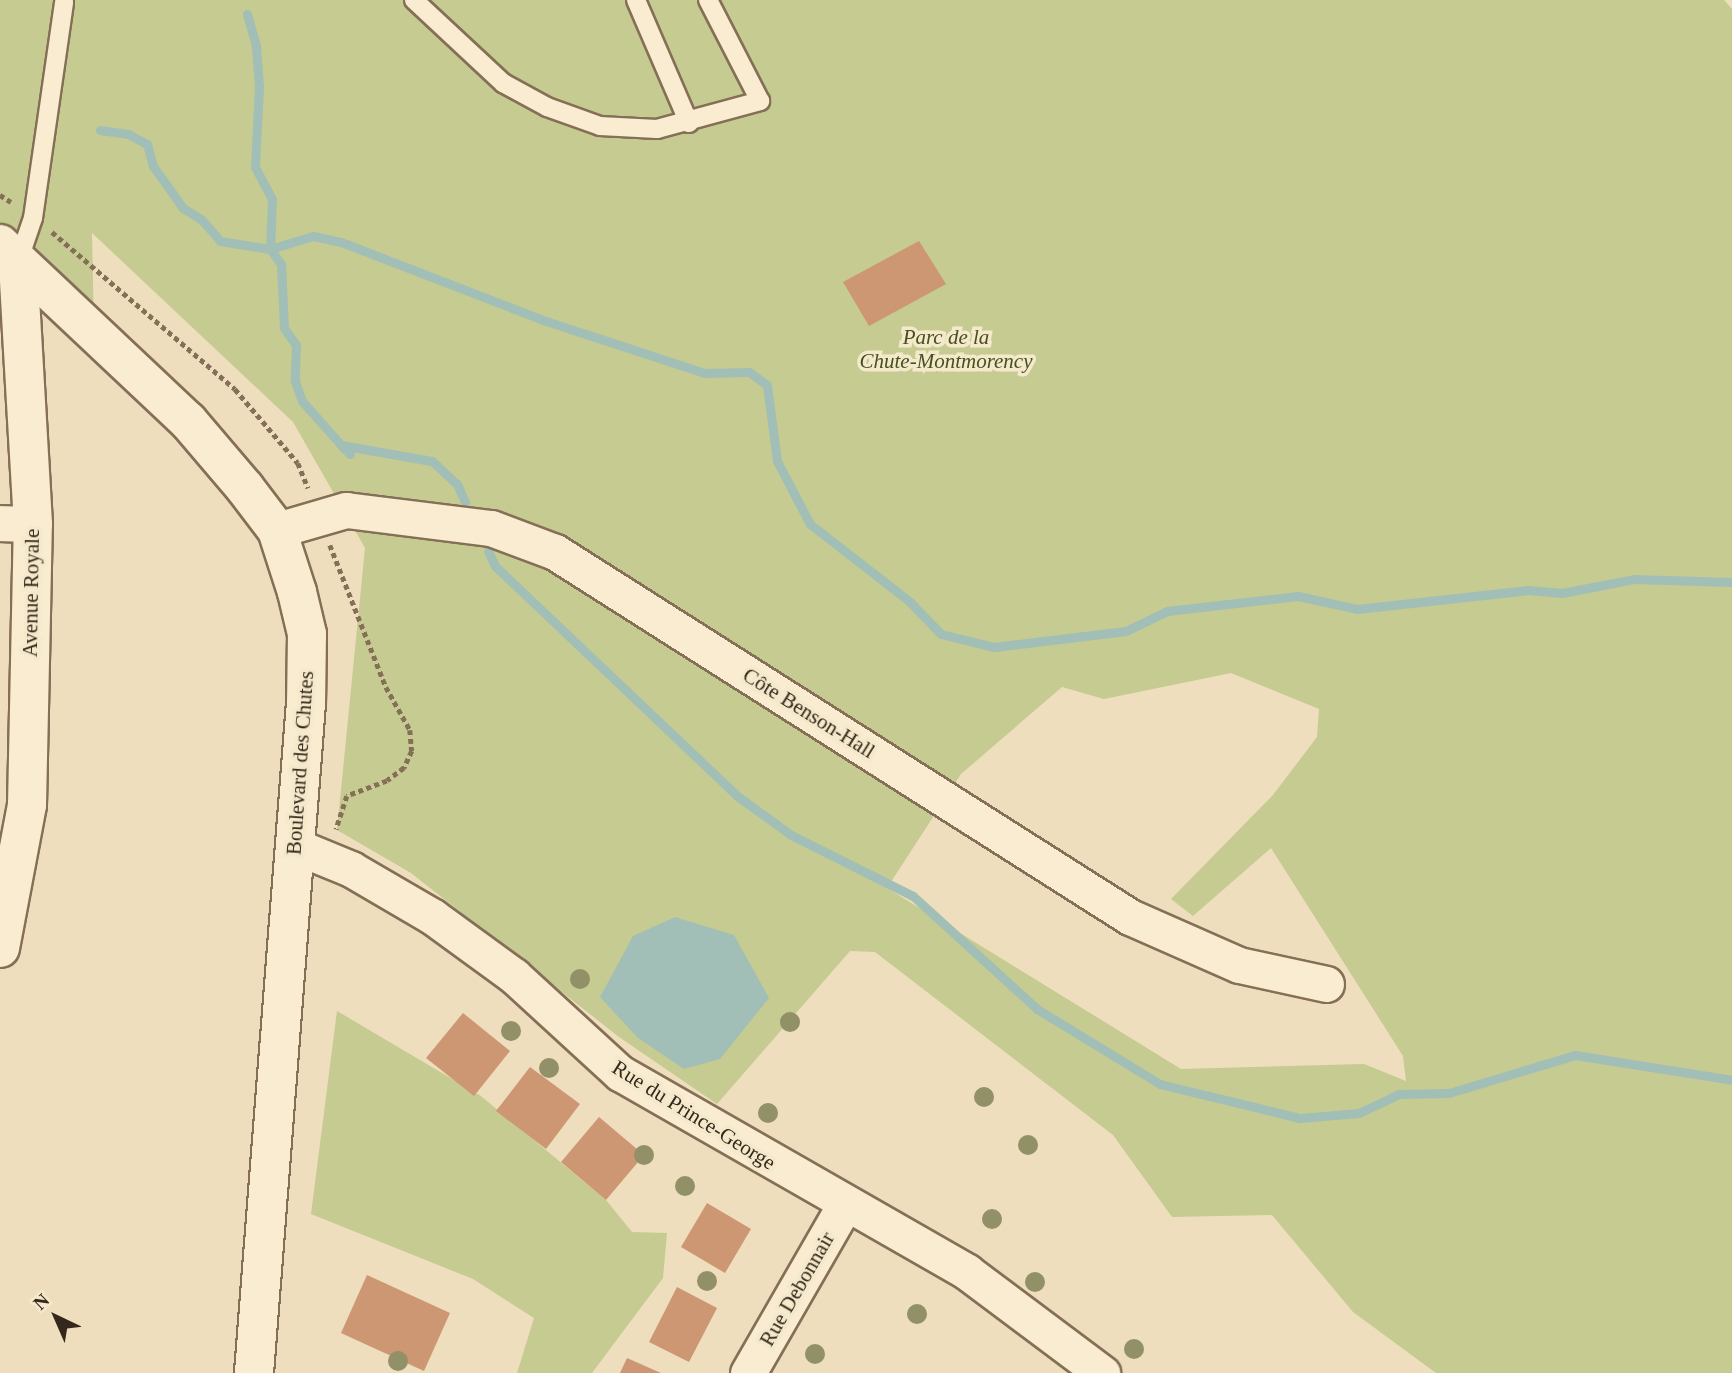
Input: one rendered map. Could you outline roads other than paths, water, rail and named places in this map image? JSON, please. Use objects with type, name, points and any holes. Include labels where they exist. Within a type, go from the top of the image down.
[{"type":"street","name":"Avenue Royale","points":[[0,948],[27,805],[9,253]]},
{"type":"street","name":"Boulevard des Chutes","points":[[9,253],[188,421],[277,530],[307,634],[295,846],[254,1373]]},
{"type":"street","name":"Côte Benson-Hall","points":[[277,530],[346,510],[491,528],[555,552],[1130,918],[1239,965],[1326,984]]},
{"type":"street","name":"Rue du Prince-George","points":[[295,846],[351,869],[433,917],[514,976],[620,1073],[845,1205],[967,1272],[1102,1373]]},
{"type":"street","name":"Rue Debonnair","points":[[748,1373],[845,1205]]},
{"type":"lane","points":[[414,0],[503,83],[547,107],[600,126],[657,129],[760,101],[708,0]]},
{"type":"lane","points":[[636,0],[689,122]]},
{"type":"lane","points":[[9,253],[33,218],[67,1]]},
{"type":"water","points":[[675,917],[734,935],[769,998],[720,1059],[684,1069],[638,1038],[600,997],[633,936]]},
{"type":"waterway","points":[[247,14],[256,46],[259,87],[255,167],[272,199],[270,249],[281,264],[284,328],[296,345],[295,381],[302,401],[341,445]]},
{"type":"waterway","points":[[100,130],[128,134],[147,144],[153,166],[183,208],[202,220],[220,241],[270,249],[313,236],[341,242],[546,321],[704,373],[749,372],[767,385],[777,461],[810,524],[909,601],[941,634],[994,647],[1126,631],[1167,611],[1298,596],[1357,609],[1528,590],[1562,593],[1634,579],[1732,582]]},
{"type":"waterway","points":[[350,454],[341,445],[432,461],[457,484],[465,502]]},
{"type":"waterway","points":[[488,551],[495,566],[736,795],[791,835],[913,896],[1037,1009],[1160,1084],[1300,1118],[1359,1113],[1399,1094],[1449,1093],[1575,1055],[1732,1080]]},
{"type":"park label","name":"Parc de la Chute-Montmorency","points":[[946,349]]}]
